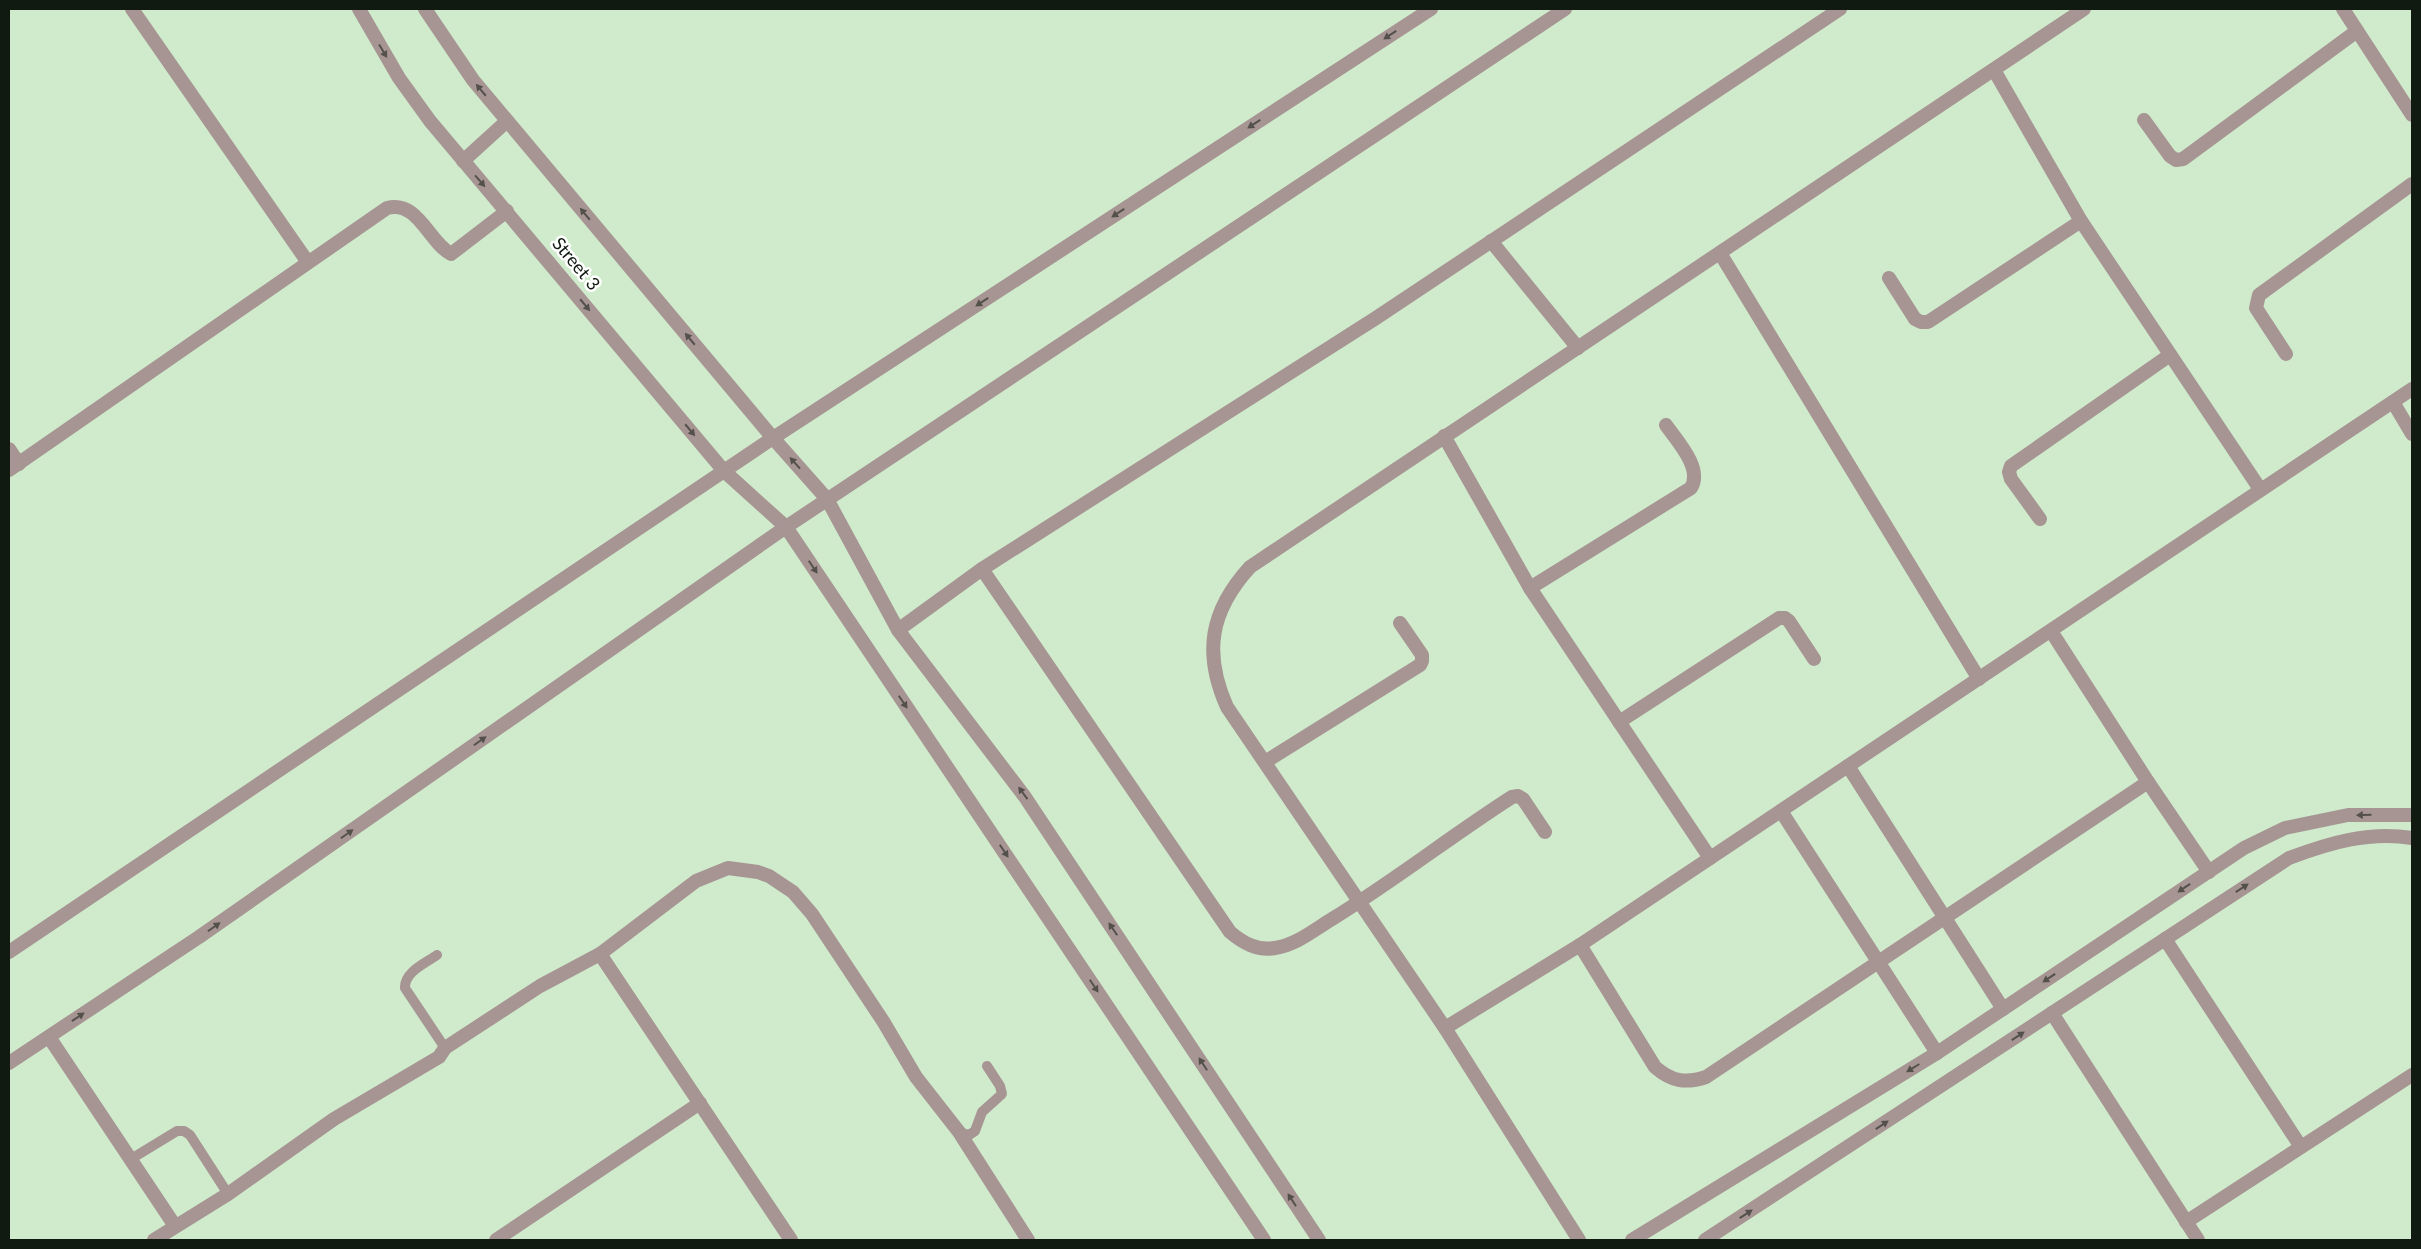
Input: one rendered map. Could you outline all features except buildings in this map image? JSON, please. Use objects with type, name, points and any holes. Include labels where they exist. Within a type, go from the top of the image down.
[{"type":"street","points":[[132,9],[307,261]]},
{"type":"street","name":"Street 3","points":[[359,9],[399,78],[430,121],[724,471],[786,527],[1264,1240]]},
{"type":"street","points":[[425,9],[473,80],[773,438],[827,499],[898,630],[1025,797],[1319,1240]]},
{"type":"street","points":[[9,952],[773,438],[1431,9]]},
{"type":"street","points":[[9,1063],[199,937],[827,499],[1566,9]]},
{"type":"street","points":[[898,630],[982,569],[1376,318],[1840,9]]},
{"type":"street","points":[[1579,1240],[1446,1028],[1227,707],[1218,687],[1213,666],[1212,644],[1216,623],[1224,602],[1235,583],[1250,567],[2084,9]]},
{"type":"street","points":[[2343,9],[2412,115]]},
{"type":"street","points":[[2144,120],[2170,156],[2176,160],[2183,159],[2357,31]]},
{"type":"street","points":[[1994,70],[2080,221],[2260,489]]},
{"type":"street","points":[[463,161],[507,121]]},
{"type":"street","points":[[2286,354],[2256,308],[2259,295],[2412,184]]},
{"type":"street","points":[[9,449],[14,467],[307,261],[387,208],[397,205],[408,209],[451,254],[507,211]]},
{"type":"street","points":[[1889,278],[1915,319],[1921,322],[1928,322],[2080,221]]},
{"type":"street","points":[[1491,241],[1578,348]]},
{"type":"street","points":[[1720,253],[1979,679]]},
{"type":"street","points":[[2040,519],[2012,479],[2010,472],[2012,466],[2170,355]]},
{"type":"street","points":[[1446,1028],[1580,945],[2412,389]]},
{"type":"street","points":[[2393,402],[2412,434]]},
{"type":"street","points":[[1530,588],[1691,488],[1695,478],[1693,467],[1666,424]]},
{"type":"street","points":[[1444,436],[1530,588],[1710,858]]},
{"type":"street","points":[[982,569],[1230,932],[1242,942],[1257,948],[1272,949],[1288,946],[1359,902],[1512,797],[1518,796],[1522,800],[1545,832]]},
{"type":"street","points":[[1619,722],[1779,618],[1785,618],[1789,621],[1814,659]]},
{"type":"street","points":[[1265,762],[1420,665],[1422,655],[1400,623]]},
{"type":"street","points":[[2051,631],[2148,782],[2209,872]]},
{"type":"street","points":[[1848,766],[2003,1009]]},
{"type":"street","points":[[1580,945],[1646,1055],[1665,1076],[1678,1081],[1692,1082],[1706,1077],[2148,782]]},
{"type":"street","points":[[1781,811],[1937,1053]]},
{"type":"street","points":[[1632,1240],[1937,1053],[2244,848],[2285,828],[2348,816],[2412,815]]},
{"type":"street","points":[[1706,1240],[2289,858],[2325,844],[2363,837],[2412,838]]},
{"type":"street","points":[[154,1240],[228,1194],[334,1119],[439,1057],[445,1048],[540,986],[600,954],[696,880],[728,868],[758,872],[770,876],[793,892],[812,914],[884,1021],[916,1077],[959,1132],[1028,1240]]},
{"type":"street","points":[[2165,939],[2301,1147]]},
{"type":"street","points":[[600,954],[791,1240]]},
{"type":"street","points":[[2052,1013],[2198,1240]]},
{"type":"street","points":[[49,1037],[175,1226]]},
{"type":"street","points":[[2186,1222],[2412,1075]]},
{"type":"street","points":[[496,1240],[700,1103]]},
{"type":"lane","points":[[437,955],[407,977],[405,988],[445,1048]]},
{"type":"lane","points":[[959,1132],[969,1135],[975,1131],[982,1112],[1002,1094],[1000,1086],[987,1066]]},
{"type":"lane","points":[[131,1159],[177,1131],[184,1131],[190,1135],[228,1194]]}]
